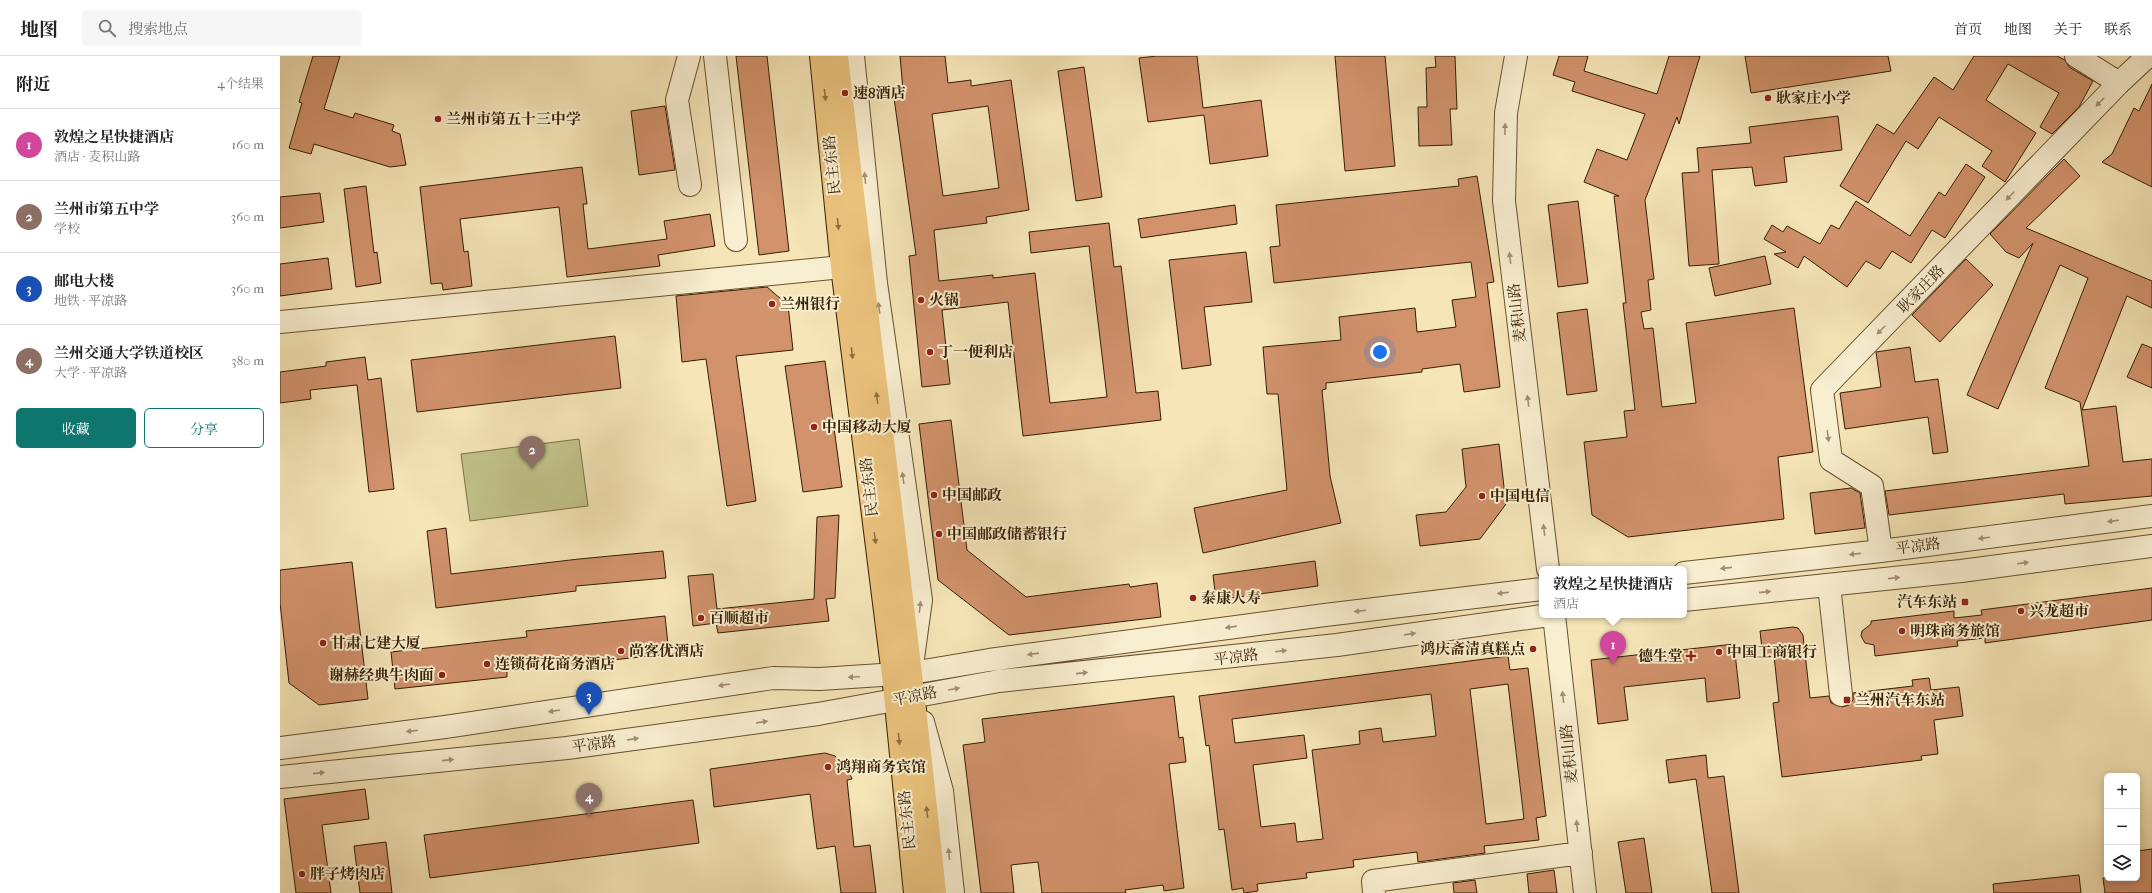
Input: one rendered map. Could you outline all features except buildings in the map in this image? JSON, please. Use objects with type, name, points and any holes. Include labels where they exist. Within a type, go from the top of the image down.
[{"type":"main road","name":"民主东路","points":[[821,56],[842,267],[935,893]]},
{"type":"main road","name":"民主东路","points":[[837,56],[902,674]]},
{"type":"main road","name":"民主东路","points":[[905,698],[915,893]]},
{"type":"street","points":[[688,56],[677,100],[690,186]]},
{"type":"street","points":[[715,56],[736,240]]},
{"type":"street","name":"民主东路","points":[[853,56],[876,283],[920,600],[902,674]]},
{"type":"street","name":"麦积山路","points":[[1516,56],[1506,112],[1504,201],[1548,566]]},
{"type":"street","points":[[2076,56],[2119,83]]},
{"type":"street","name":"耿家庄路","points":[[1881,551],[1872,486],[1831,460],[1822,390],[2119,83],[2148,56]]},
{"type":"street","points":[[280,322],[515,301],[842,267]]},
{"type":"street","name":"平凉路","points":[[1687,573],[1881,551],[2152,516]]},
{"type":"street","name":"平凉路","points":[[1687,600],[1961,571],[2152,546]]},
{"type":"street","points":[[1829,585],[1841,695]]},
{"type":"street","name":"平凉路","points":[[280,748],[445,727],[773,678],[820,679],[902,674],[989,660],[1325,615],[1539,589]]},
{"type":"street","name":"平凉路","points":[[280,777],[567,748],[818,714],[999,681],[1337,645],[1539,616]]},
{"type":"street","name":"麦积山路","points":[[1554,618],[1585,893]]},
{"type":"street","name":"民主东路","points":[[905,698],[942,791],[953,893]]},
{"type":"street","points":[[1374,893],[1373,881],[1580,853]]},
{"type":"green space","points":[[579,439],[588,506],[470,521],[461,454]]},
{"type":"place","name":"速8酒店","points":[[845,93]]},
{"type":"place","name":"耿家庄小学","points":[[1768,98]]},
{"type":"place","name":"兰州市第五十三中学","points":[[438,119]]},
{"type":"place","name":"火锅","points":[[921,300]]},
{"type":"place","name":"兰州银行","points":[[772,304]]},
{"type":"place","name":"丁一便利店","points":[[930,352]]},
{"type":"place","name":"中国移动大厦","points":[[814,427]]},
{"type":"place","name":"兰州市第五中学","points":[[532,469]]},
{"type":"place","name":"中国邮政","points":[[934,495]]},
{"type":"place","name":"中国电信","points":[[1482,496]]},
{"type":"place","name":"中国邮政储蓄银行","points":[[939,534]]},
{"type":"place","name":"泰康人寿","points":[[1193,598]]},
{"type":"place","name":"汽车东站","points":[[1965,602]]},
{"type":"place","name":"兴龙超市","points":[[2021,611]]},
{"type":"place","name":"百顺超市","points":[[701,618]]},
{"type":"place","name":"明珠商务旅馆","points":[[1902,631]]},
{"type":"place","name":"甘肃七建大厦","points":[[323,643]]},
{"type":"place","name":"鸿庆斋清真糕点","points":[[1533,649]]},
{"type":"place","name":"尚客优酒店","points":[[621,651]]},
{"type":"place","name":"中国工商银行","points":[[1719,652]]},
{"type":"place","name":"德生堂","points":[[1691,656]]},
{"type":"place","name":"连锁荷花商务酒店","points":[[487,664]]},
{"type":"place","name":"敦煌之星快捷酒店","points":[[1613,664]]},
{"type":"place","name":"谢赫经典牛肉面","points":[[442,675]]},
{"type":"place","name":"兰州汽车东站","points":[[1847,700]]},
{"type":"place","name":"邮电大楼","points":[[589,715]]},
{"type":"place","name":"鸿翔商务宾馆","points":[[828,767]]},
{"type":"place","name":"兰州交通大学铁道校区","points":[[589,816]]},
{"type":"place","name":"胖子烤肉店","points":[[302,874]]}]
